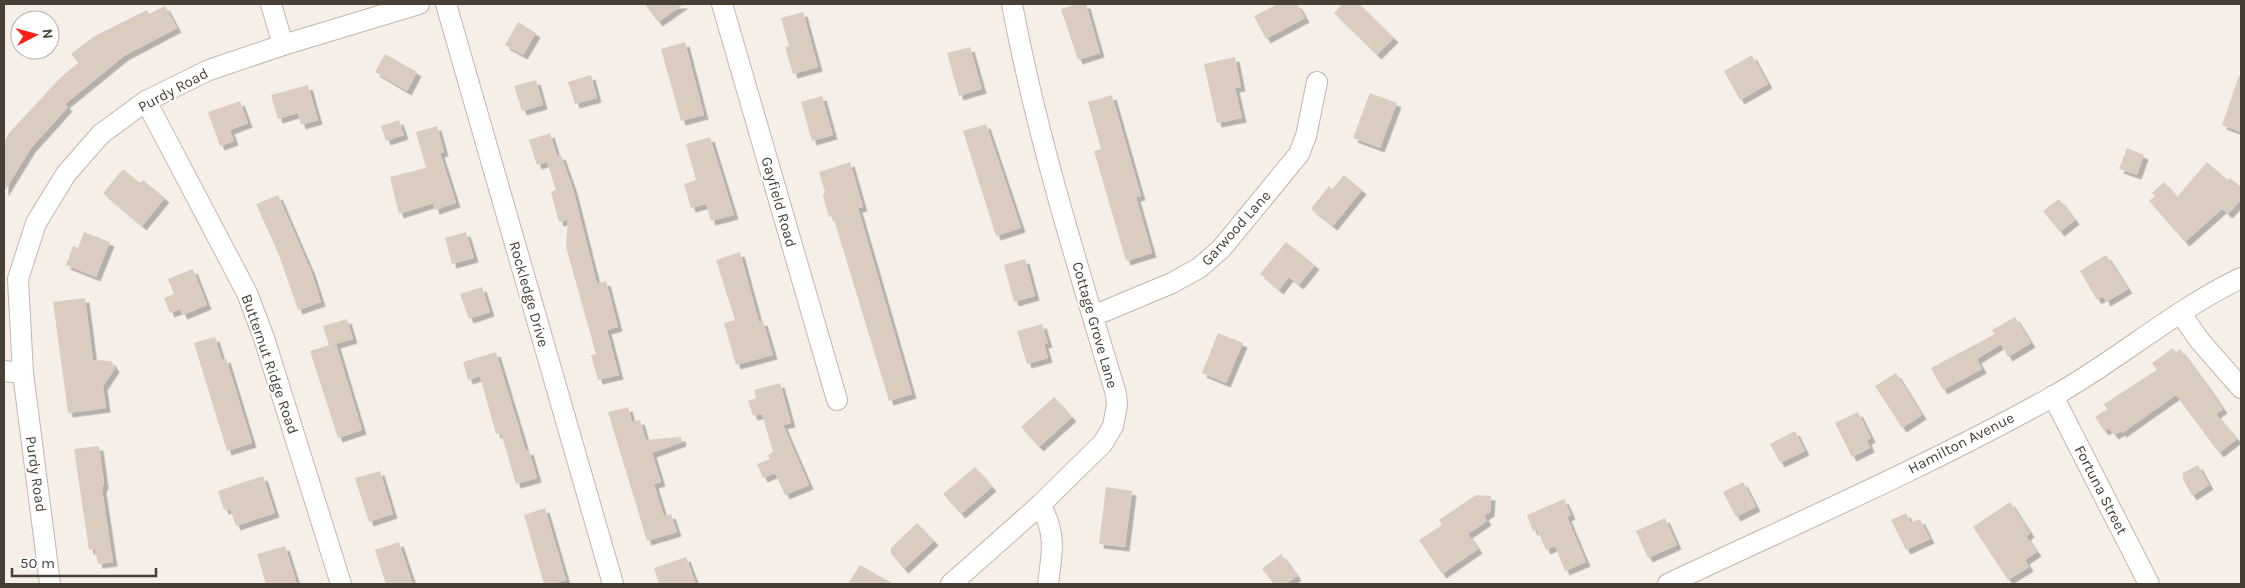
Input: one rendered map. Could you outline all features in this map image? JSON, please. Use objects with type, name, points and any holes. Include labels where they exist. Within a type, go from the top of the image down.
[{"type":"street","points":[[271,4],[283,44]]},
{"type":"street","name":"Purdy Road","points":[[50,584],[14,372],[18,278],[36,223],[66,174],[95,141],[146,101],[209,70],[283,44],[419,4]]},
{"type":"street","name":"Rockledge Drive","points":[[446,4],[613,584]]},
{"type":"street","name":"Gayfield Road","points":[[722,4],[837,400]]},
{"type":"street","name":"Cottage Grove Lane","points":[[950,584],[1040,504],[1103,443],[1114,426],[1117,405],[1116,394],[1043,147],[1025,74],[1012,4]]},
{"type":"street","name":"Garwood Lane","points":[[1093,316],[1172,284],[1199,268],[1221,249],[1298,154],[1306,136],[1317,82]]},
{"type":"street","name":"Butternut Ridge Road","points":[[146,101],[247,293],[264,338],[341,584]]},
{"type":"street","name":"Hamilton Avenue","points":[[1668,584],[1895,476],[2053,396],[2216,290],[2241,278]]},
{"type":"street","points":[[2181,314],[2200,342],[2241,388]]},
{"type":"street","name":"Fortuna Street","points":[[2053,396],[2149,584]]},
{"type":"street","points":[[1040,504],[1052,530],[1048,584]]},
{"type":"building","points":[[645,4],[684,4],[658,22]]},
{"type":"building","points":[[1078,4],[1086,4],[1100,53],[1078,60],[1061,9]]},
{"type":"building","points":[[1278,4],[1297,4],[1305,18],[1266,39],[1254,16]]},
{"type":"building","points":[[1342,4],[1359,4],[1394,38],[1377,55],[1334,13]]},
{"type":"building","points":[[165,6],[177,28],[124,56],[65,104],[68,107],[31,148],[4,192],[4,142],[9,133],[61,77],[78,63],[71,54],[93,37],[147,10],[149,14]]},
{"type":"building","points":[[803,12],[818,67],[793,74],[785,47],[789,46],[781,18]]},
{"type":"building","points":[[518,22],[536,33],[523,55],[505,45]]},
{"type":"building","points":[[685,42],[704,115],[681,121],[661,49]]},
{"type":"building","points":[[970,47],[982,89],[959,96],[947,53]]},
{"type":"building","points":[[385,54],[417,72],[407,91],[375,72]]},
{"type":"building","points":[[1752,55],[1768,84],[1740,100],[1724,71]]},
{"type":"building","points":[[1235,57],[1241,87],[1235,88],[1242,118],[1217,123],[1204,64]]},
{"type":"building","points":[[591,75],[597,98],[575,104],[568,82]]},
{"type":"building","points":[[2239,76],[2241,77],[2241,132],[2222,125]]},
{"type":"building","points":[[536,80],[543,105],[522,111],[514,86]]},
{"type":"building","points":[[308,85],[318,120],[301,125],[298,113],[278,119],[271,95]]},
{"type":"building","points":[[1370,93],[1397,103],[1380,148],[1353,138]]},
{"type":"building","points":[[1112,95],[1141,196],[1136,197],[1152,253],[1126,261],[1094,151],[1101,149],[1088,102]]},
{"type":"building","points":[[822,96],[833,135],[812,141],[801,102]]},
{"type":"building","points":[[240,101],[248,123],[230,130],[234,141],[220,146],[208,112]]},
{"type":"building","points":[[399,120],[404,135],[386,141],[381,126]]},
{"type":"building","points":[[986,124],[1021,228],[996,236],[963,131]]},
{"type":"building","points":[[437,126],[444,152],[440,153],[456,203],[435,210],[433,203],[399,214],[390,177],[426,168],[416,132]]},
{"type":"building","points":[[550,133],[557,156],[561,155],[573,189],[597,284],[606,281],[618,327],[607,330],[619,375],[598,380],[591,355],[596,354],[566,247],[568,220],[559,222],[551,192],[556,190],[547,162],[537,165],[529,140]]},
{"type":"building","points":[[710,137],[734,215],[711,221],[706,204],[691,208],[684,184],[696,180],[686,144]]},
{"type":"building","points":[[2127,148],[2144,155],[2137,175],[2119,169]]},
{"type":"building","points":[[850,162],[863,207],[858,208],[912,394],[889,401],[833,216],[829,217],[823,196],[825,192],[819,172]]},
{"type":"building","points":[[2207,162],[2228,180],[2230,178],[2241,187],[2241,200],[2228,214],[2222,209],[2185,242],[2149,201],[2155,196],[2152,193],[2164,182],[2177,197]]},
{"type":"building","points":[[123,169],[140,183],[143,180],[165,198],[142,226],[103,193]]},
{"type":"building","points":[[1344,175],[1362,190],[1333,226],[1311,209],[1329,186],[1332,189]]},
{"type":"building","points":[[278,195],[311,271],[321,302],[298,310],[279,255],[256,204]]},
{"type":"building","points":[[2059,199],[2075,220],[2060,232],[2043,211]]},
{"type":"building","points":[[84,232],[110,242],[96,277],[66,265],[73,246],[78,248]]},
{"type":"building","points":[[466,232],[474,258],[452,264],[445,238]]},
{"type":"building","points":[[1286,242],[1315,265],[1299,285],[1289,277],[1279,290],[1260,274]]},
{"type":"building","points":[[740,252],[759,322],[763,321],[773,355],[736,365],[724,323],[735,320],[716,260]]},
{"type":"building","points":[[2106,255],[2128,289],[2106,302],[2103,296],[2097,300],[2080,271]]},
{"type":"building","points":[[1025,259],[1035,296],[1014,302],[1004,265]]},
{"type":"building","points":[[193,269],[207,305],[183,315],[180,309],[170,313],[164,298],[174,294],[168,279]]},
{"type":"building","points":[[482,287],[490,312],[469,319],[460,294]]},
{"type":"building","points":[[85,298],[93,360],[111,361],[115,368],[103,386],[106,408],[68,413],[53,302]]},
{"type":"building","points":[[2015,317],[2031,343],[2008,357],[2001,344],[1977,359],[1982,369],[1943,390],[1931,368],[1995,334],[1992,330]]},
{"type":"building","points":[[347,319],[353,339],[336,344],[362,430],[338,438],[310,351],[329,345],[323,326]]},
{"type":"building","points":[[1042,324],[1048,343],[1044,344],[1048,358],[1027,364],[1017,331]]},
{"type":"building","points":[[1218,333],[1243,343],[1226,383],[1202,373]]},
{"type":"building","points":[[215,337],[222,360],[226,358],[252,443],[227,451],[194,343]]},
{"type":"building","points":[[2173,348],[2176,352],[2180,349],[2208,387],[2223,409],[2216,414],[2237,439],[2219,453],[2176,395],[2122,433],[2121,431],[2114,435],[2109,428],[2104,431],[2095,417],[2107,409],[2104,404],[2157,370],[2152,363]]},
{"type":"building","points":[[496,352],[526,451],[529,450],[537,478],[516,484],[501,433],[496,434],[480,376],[468,380],[463,362]]},
{"type":"building","points":[[1896,373],[1922,415],[1902,428],[1875,386]]},
{"type":"building","points":[[780,383],[791,423],[783,425],[809,485],[785,495],[775,473],[763,478],[757,464],[770,459],[768,455],[773,452],[762,414],[753,416],[748,401],[756,398],[754,390]]},
{"type":"building","points":[[1054,397],[1072,417],[1039,447],[1021,427]]},
{"type":"building","points":[[628,407],[632,422],[640,420],[646,440],[681,437],[682,442],[652,453],[661,482],[654,484],[664,516],[671,514],[677,532],[647,541],[608,412]]},
{"type":"building","points":[[1858,412],[1871,438],[1867,440],[1870,448],[1852,457],[1835,423]]},
{"type":"building","points":[[1795,431],[1805,451],[1780,463],[1770,444]]},
{"type":"building","points":[[99,446],[104,483],[102,489],[113,562],[98,564],[95,549],[89,550],[74,449]]},
{"type":"building","points":[[2198,465],[2209,485],[2192,496],[2183,479],[2183,473]]},
{"type":"building","points":[[975,467],[992,487],[961,514],[943,494]]},
{"type":"building","points":[[380,471],[393,514],[369,522],[355,478]]},
{"type":"building","points":[[263,476],[275,513],[236,526],[230,509],[224,510],[218,491]]},
{"type":"building","points":[[1743,482],[1756,507],[1736,517],[1723,492]]},
{"type":"building","points":[[1106,487],[1132,491],[1125,547],[1099,544]]},
{"type":"building","points":[[1476,495],[1491,496],[1490,512],[1484,516],[1487,521],[1468,534],[1478,549],[1442,574],[1419,540],[1442,525],[1439,520]]},
{"type":"building","points":[[1564,499],[1571,515],[1567,517],[1586,562],[1565,571],[1555,546],[1546,550],[1537,529],[1533,531],[1527,515]]},
{"type":"building","points":[[2010,502],[2030,533],[2026,536],[2037,552],[2025,560],[2029,567],[2008,580],[1973,527]]},
{"type":"building","points":[[545,508],[566,580],[552,584],[544,584],[524,515]]},
{"type":"building","points":[[1906,513],[1911,523],[1920,519],[1930,539],[1906,550],[1891,520]]},
{"type":"building","points":[[1665,518],[1677,545],[1648,558],[1636,531]]},
{"type":"building","points":[[917,523],[934,541],[904,569],[891,554],[891,548]]},
{"type":"building","points":[[399,542],[413,584],[386,584],[375,550]]},
{"type":"building","points":[[285,546],[297,584],[266,584],[257,554]]},
{"type":"building","points":[[1281,554],[1297,576],[1286,584],[1274,584],[1262,569]]},
{"type":"building","points":[[686,557],[696,584],[659,584],[654,568]]},
{"type":"building","points":[[860,565],[894,584],[848,584]]}]
